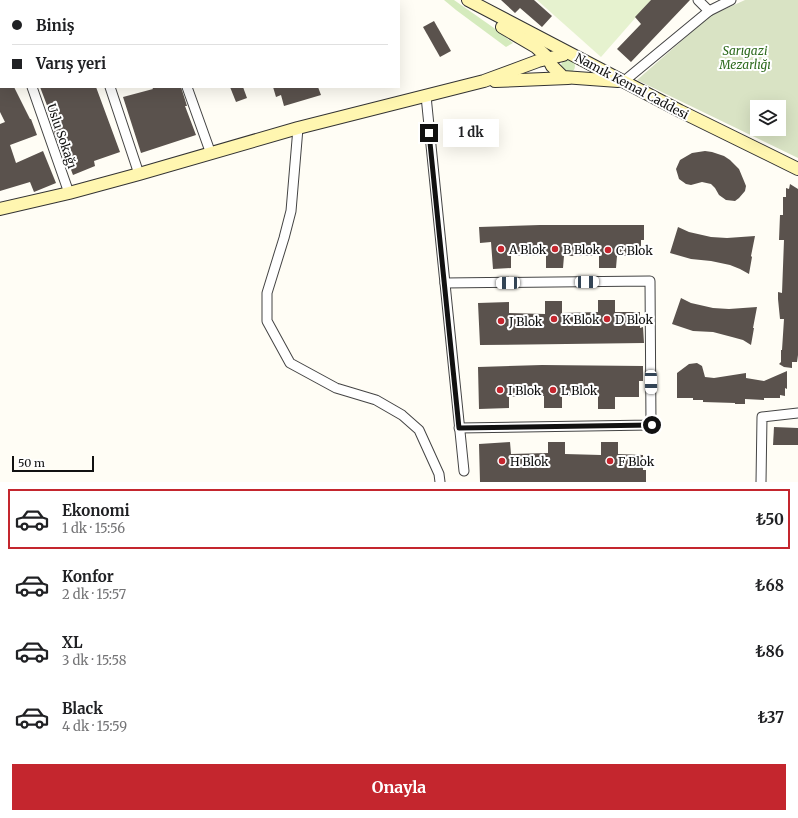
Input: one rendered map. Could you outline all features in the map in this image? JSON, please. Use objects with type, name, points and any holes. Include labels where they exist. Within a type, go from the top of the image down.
[{"type":"main road","name":"Namık Kemal Caddesi","points":[[467,0],[570,55],[798,169]]},
{"type":"main road","name":"Namık Kemal Caddesi","points":[[467,0],[478,12],[536,47],[548,58],[552,66],[566,76]]},
{"type":"main road","points":[[570,55],[558,59],[556,63],[566,76],[623,82]]},
{"type":"main road","points":[[0,209],[69,193],[211,154],[298,128],[484,81],[548,58],[570,55],[581,62],[581,70],[576,76],[566,76]]},
{"type":"main road","name":"Namık Kemal Caddesi","points":[[484,81],[566,76]]},
{"type":"street","points":[[698,0],[709,11]]},
{"type":"street","points":[[623,82],[709,11],[731,0]]},
{"type":"street","name":"Uslu Sokağı","points":[[32,88],[69,193]]},
{"type":"street","points":[[110,88],[139,174]]},
{"type":"street","points":[[188,88],[211,154]]},
{"type":"street","points":[[426,96],[464,471]]},
{"type":"street","points":[[298,128],[291,211],[267,293],[267,321],[290,362],[336,388],[376,400],[402,415],[419,430],[439,474],[440,482]]},
{"type":"street","points":[[445,283],[650,281],[652,425],[459,428]]},
{"type":"street","points":[[761,482],[762,417],[798,413]]},
{"type":"green space","points":[[444,0],[454,0],[513,43],[506,47]]},
{"type":"green space","points":[[537,0],[651,0],[601,57]]},
{"type":"green space","name":"Sarıgazi Mezarlığı","points":[[745,0],[798,0],[798,158],[753,136],[786,136],[786,100],[750,100],[750,135],[637,80],[710,16]]},
{"type":"green space","points":[[565,59],[571,59],[575,63],[575,69],[571,73],[565,73],[561,69],[561,63]]},
{"type":"building","points":[[501,0],[534,0],[552,16],[542,27],[520,8],[515,13]]},
{"type":"building","points":[[651,0],[690,0],[631,62],[617,49],[641,24],[635,17]]},
{"type":"building","points":[[434,21],[451,51],[440,57],[423,27]]},
{"type":"building","points":[[0,88],[14,88],[31,119],[37,135],[10,145],[16,163],[43,151],[56,183],[34,192],[30,182],[0,191],[0,124],[5,122],[0,112]]},
{"type":"building","points":[[40,88],[96,88],[120,152],[94,161],[95,166],[73,175],[62,146],[55,136],[55,130],[46,108],[48,108]]},
{"type":"building","points":[[181,88],[187,106],[185,106],[196,135],[141,153],[123,97],[153,89]]},
{"type":"building","points":[[230,88],[243,88],[247,98],[236,102]]},
{"type":"building","points":[[273,88],[318,88],[321,95],[284,106],[281,95],[276,97]]},
{"type":"building","points":[[705,151],[724,156],[739,169],[746,186],[745,191],[735,201],[726,200],[719,195],[711,184],[702,182],[691,185],[686,184],[679,179],[676,169],[680,160],[692,153]]},
{"type":"building","points":[[790,184],[798,189],[798,355],[797,362],[792,362],[792,368],[784,367],[779,364],[781,362],[784,319],[780,319],[778,299],[778,292],[782,293],[784,240],[779,240],[780,215],[783,215],[783,197],[786,197],[786,188],[789,189]]},
{"type":"building","points":[[540,225],[644,225],[644,240],[641,240],[641,256],[617,256],[616,268],[599,268],[599,256],[564,256],[563,268],[546,268],[546,255],[511,256],[511,268],[493,269],[491,242],[480,243],[479,227]]},
{"type":"building","points":[[678,227],[689,232],[711,237],[727,238],[755,236],[749,274],[730,265],[691,259],[670,253]]},
{"type":"building","points":[[681,298],[691,303],[713,308],[729,309],[757,307],[751,345],[743,340],[732,337],[713,332],[693,331],[672,324]]},
{"type":"building","points":[[598,300],[615,300],[615,312],[640,312],[640,328],[643,327],[644,343],[480,345],[478,303],[509,302],[509,313],[545,314],[545,301],[562,301],[562,313],[598,312]]},
{"type":"building","points":[[697,363],[702,366],[705,377],[714,378],[746,373],[746,378],[764,381],[787,371],[787,389],[785,388],[785,396],[780,395],[780,398],[764,398],[764,400],[745,399],[745,404],[703,402],[703,400],[693,400],[693,398],[677,398],[677,373],[689,364]]},
{"type":"building","points":[[542,365],[643,366],[643,381],[639,381],[639,397],[615,397],[615,409],[598,409],[598,396],[562,396],[562,408],[544,408],[544,396],[509,397],[509,408],[479,409],[478,367]]},
{"type":"building","points":[[774,427],[798,428],[798,445],[773,445]]},
{"type":"building","points":[[510,442],[511,454],[548,453],[548,442],[565,442],[565,454],[601,455],[601,442],[618,442],[618,454],[643,455],[643,470],[646,470],[646,482],[480,482],[479,444]]},
{"type":"place","name":"A Blok","points":[[501,249]]},
{"type":"place","name":"B Blok","points":[[555,249]]},
{"type":"place","name":"C Blok","points":[[608,250]]},
{"type":"place","name":"K Blok","points":[[554,319]]},
{"type":"place","name":"D Blok","points":[[607,319]]},
{"type":"place","name":"J Blok","points":[[501,321]]},
{"type":"place","name":"I Blok","points":[[500,390]]},
{"type":"place","name":"L Blok","points":[[553,390]]},
{"type":"place","name":"H Blok","points":[[502,461]]},
{"type":"place","name":"F Blok","points":[[610,461]]},
{"type":"route","points":[[429,133],[459,428],[652,425]]}]
